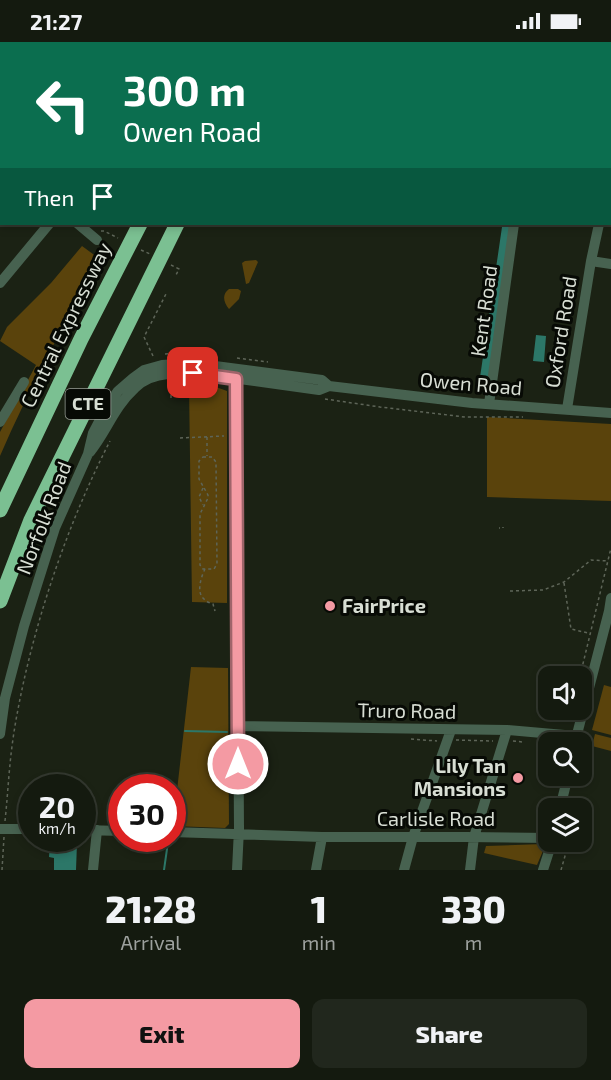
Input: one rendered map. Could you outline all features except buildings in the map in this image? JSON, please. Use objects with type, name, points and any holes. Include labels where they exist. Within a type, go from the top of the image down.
[{"type":"highway","points":[[124,253],[124,233],[128,225]]},
{"type":"highway","name":"Central Expressway","points":[[0,510],[81,339],[139,225]]},
{"type":"highway","name":"CTE","points":[[0,601],[31,520],[176,225]]},
{"type":"highway","points":[[168,241],[183,225]]},
{"type":"street","points":[[0,283],[48,225]]},
{"type":"street","points":[[79,225],[97,240]]},
{"type":"street","name":"Kent Road","points":[[489,404],[514,225]]},
{"type":"street","name":"Oxford Road","points":[[567,409],[599,225]]},
{"type":"street","name":"Oxford Road","points":[[592,257],[611,257]]},
{"type":"street","name":"Oxford Road","points":[[592,257],[611,264]]},
{"type":"street","name":"Owen Road","points":[[88,454],[93,433],[118,391],[144,370],[162,365],[192,363],[322,380],[329,386],[426,398],[611,413]]},
{"type":"street","points":[[236,369],[239,834],[237,870]]},
{"type":"street","points":[[0,422],[24,382]]},
{"type":"street","name":"Norfolk Road","points":[[0,734],[5,698],[24,626],[55,528],[88,454]]},
{"type":"street","points":[[577,732],[610,605]]},
{"type":"street","name":"Truro Road","points":[[238,726],[507,730],[538,734]]},
{"type":"street","points":[[404,870],[413,837],[451,730]]},
{"type":"street","points":[[470,870],[474,837],[507,730]]},
{"type":"street","points":[[2,829],[18,830]]},
{"type":"street","points":[[93,870],[97,830],[108,830]]},
{"type":"street","name":"Carlisle Road","points":[[186,832],[322,837],[538,838]]},
{"type":"street","points":[[316,870],[322,837]]},
{"type":"street","points":[[543,870],[549,852]]},
{"type":"path","points":[[173,266],[179,269],[175,277]]},
{"type":"path","points":[[167,292],[144,336],[153,357],[177,353],[195,354]]},
{"type":"path","points":[[236,369],[267,362]]},
{"type":"path","points":[[171,381],[171,398]]},
{"type":"path","points":[[321,398],[465,417],[532,417]]},
{"type":"path","points":[[2,870],[2,829],[13,737],[28,660],[46,598],[70,530],[112,436]]},
{"type":"path","points":[[180,438],[224,436]]},
{"type":"path","points":[[207,437],[207,457]]},
{"type":"path","points":[[202,457],[214,457],[216,462],[217,564],[214,569],[203,569],[200,565],[200,514],[208,498],[203,487],[199,479],[199,461],[202,457]]},
{"type":"path","points":[[203,487],[199,497],[204,506]]},
{"type":"path","points":[[582,666],[611,548]]},
{"type":"path","points":[[510,591],[543,590],[564,582],[591,560],[608,561]]},
{"type":"path","points":[[205,569],[201,578],[200,596],[213,604],[215,611]]},
{"type":"path","points":[[564,582],[571,628],[590,634]]},
{"type":"path","points":[[561,870],[566,852]]},
{"type":"shaded area","points":[[82,246],[97,257],[0,456],[0,432],[36,365],[0,341],[7,327],[51,283]]},
{"type":"shaded area","points":[[256,260],[258,262],[249,283],[246,284],[242,263]]},
{"type":"shaded area","points":[[229,289],[241,291],[239,299],[229,309],[224,298]]},
{"type":"shaded area","points":[[189,385],[216,387],[227,391],[227,603],[192,602]]},
{"type":"shaded area","points":[[487,417],[611,424],[611,501],[487,497]]},
{"type":"shaded area","points":[[191,667],[228,668],[229,824],[225,828],[186,826],[186,774],[179,774]]},
{"type":"shaded area","points":[[604,685],[611,687],[611,735],[592,730]]},
{"type":"shaded area","points":[[595,734],[611,738],[611,751],[592,746]]},
{"type":"shaded area","points":[[538,844],[538,852],[542,852],[537,865],[484,853],[486,846]]},
{"type":"water","points":[[536,335],[546,336],[544,362],[533,361]]},
{"type":"water","points":[[49,852],[77,852],[76,870],[54,870],[54,858],[49,857]]},
{"type":"waterway","points":[[483,388],[507,225]]},
{"type":"waterway","points":[[185,731],[227,732]]},
{"type":"waterway","points":[[164,870],[167,852]]},
{"type":"place","name":"FairPrice","points":[[330,606]]},
{"type":"place","name":"Lily Tan Mansions","points":[[518,778]]},
{"type":"route","points":[[193,373],[236,379],[238,764]]}]
